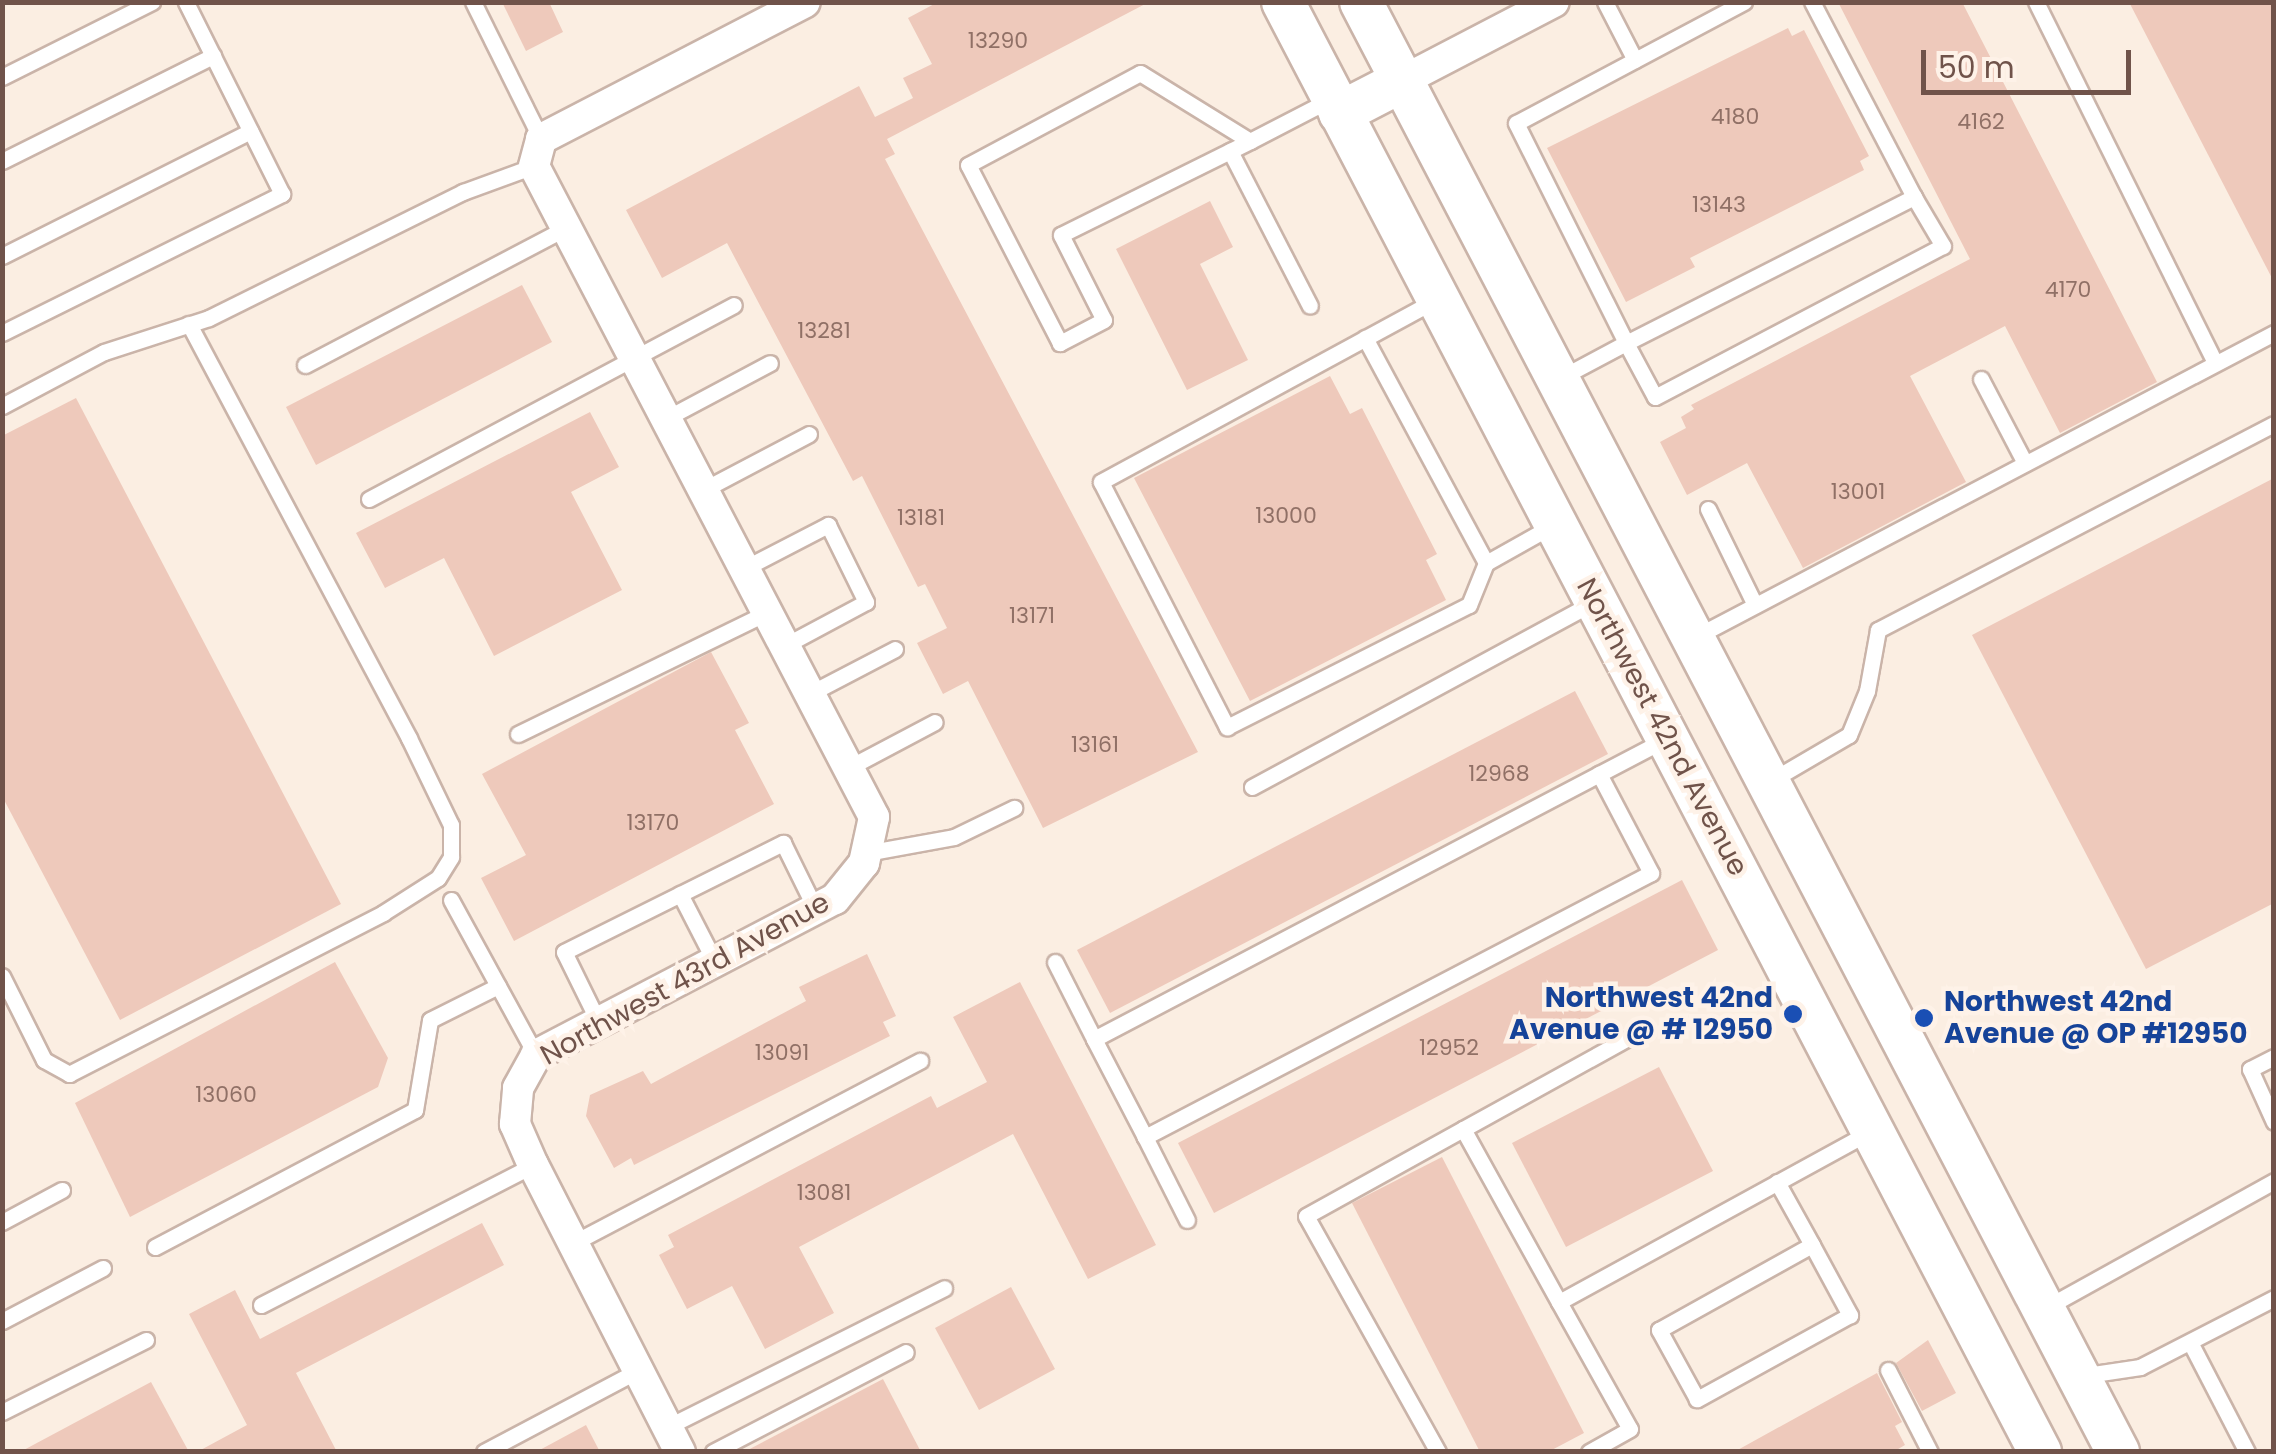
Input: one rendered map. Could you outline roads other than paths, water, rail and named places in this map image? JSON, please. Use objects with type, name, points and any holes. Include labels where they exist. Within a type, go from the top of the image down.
[{"type":"main road","name":"Northwest 42nd Avenue","points":[[1283,2],[2040,1452]]},
{"type":"main road","points":[[1361,2],[2118,1452]]},
{"type":"main road","points":[[1336,106],[1402,81]]},
{"type":"main road","points":[[1872,1130],[1932,1094]]},
{"type":"main road","points":[[2017,1408],[2078,1376]]},
{"type":"street","points":[[805,2],[538,153],[562,230],[874,817],[866,853]]},
{"type":"street","points":[[1402,81],[1554,2]]},
{"type":"street","name":"Northwest 43rd Avenue","points":[[674,1439],[533,1165],[515,1124],[518,1088],[536,1055],[836,899],[866,853]]},
{"type":"lane","points":[[2,77],[152,2]]},
{"type":"lane","points":[[2,333],[282,194],[186,2]]},
{"type":"lane","points":[[2,406],[104,352],[189,324],[538,153],[472,2]]},
{"type":"lane","points":[[1605,2],[1635,60]]},
{"type":"lane","points":[[1744,2],[1516,123],[1655,397],[1943,246],[1812,2]]},
{"type":"lane","points":[[2036,2],[2215,363]]},
{"type":"lane","points":[[2,161],[213,56]]},
{"type":"lane","points":[[1250,140],[1140,74],[968,165],[1060,343],[1104,320],[1062,235],[1250,140],[1336,106]]},
{"type":"lane","points":[[2,256],[250,131]]},
{"type":"lane","points":[[1230,151],[1310,306]]},
{"type":"lane","points":[[1558,380],[1914,197]]},
{"type":"lane","points":[[305,365],[562,230]]},
{"type":"lane","points":[[1438,299],[1101,482],[1227,727],[1469,605],[1486,563],[1555,524]]},
{"type":"lane","points":[[369,498],[734,305]]},
{"type":"lane","points":[[2,976],[44,1060],[69,1074],[383,913],[438,878],[451,858],[451,825],[409,738],[189,324]]},
{"type":"lane","points":[[1693,638],[2274,333]]},
{"type":"lane","points":[[1366,338],[1486,563]]},
{"type":"lane","points":[[663,420],[770,363]]},
{"type":"lane","points":[[1981,379],[2025,463]]},
{"type":"lane","points":[[1768,782],[1849,735],[1867,692],[1878,630],[2274,424]]},
{"type":"lane","points":[[701,491],[809,434]]},
{"type":"lane","points":[[1708,509],[1754,606]]},
{"type":"lane","points":[[742,569],[828,525],[866,602],[784,646]]},
{"type":"lane","points":[[1252,786],[1596,601]]},
{"type":"lane","points":[[518,734],[766,613]]},
{"type":"lane","points":[[809,694],[895,649]]},
{"type":"lane","points":[[848,768],[935,722]]},
{"type":"lane","points":[[1094,1038],[1668,738]]},
{"type":"lane","points":[[1145,1137],[1651,873],[1599,774]]},
{"type":"lane","points":[[866,853],[954,837],[1014,808]]},
{"type":"lane","points":[[599,1023],[564,952],[783,843],[816,910]]},
{"type":"lane","points":[[680,894],[715,962]]},
{"type":"lane","points":[[451,900],[536,1055]]},
{"type":"lane","points":[[1055,962],[1187,1220]]},
{"type":"lane","points":[[155,1247],[415,1110],[430,1020],[498,986]]},
{"type":"lane","points":[[1438,1452],[1306,1216],[1628,1038]]},
{"type":"lane","points":[[2274,1057],[2250,1069],[2274,1122]]},
{"type":"lane","points":[[574,1242],[920,1061]]},
{"type":"lane","points":[[1463,1128],[1630,1428],[1589,1452]]},
{"type":"lane","points":[[1559,1302],[1872,1130]]},
{"type":"lane","points":[[261,1304],[533,1165]]},
{"type":"lane","points":[[2044,1309],[2274,1181]]},
{"type":"lane","points":[[1777,1182],[1850,1315],[1697,1399],[1659,1330],[1812,1246]]},
{"type":"lane","points":[[2,1222],[62,1190]]},
{"type":"lane","points":[[2,1321],[103,1268]]},
{"type":"lane","points":[[674,1439],[944,1288]]},
{"type":"lane","points":[[2078,1376],[2140,1368],[2274,1298]]},
{"type":"lane","points":[[2,1412],[146,1340]]},
{"type":"lane","points":[[2190,1342],[2247,1452]]},
{"type":"lane","points":[[713,1452],[906,1352]]},
{"type":"lane","points":[[484,1452],[639,1370]]},
{"type":"lane","points":[[1888,1370],[1930,1452]]},
{"type":"place","name":"Northwest 42nd Avenue @ # 12950","points":[[1793,1014]]},
{"type":"place","name":"Northwest 42nd Avenue @ OP #12950","points":[[1924,1018]]}]
